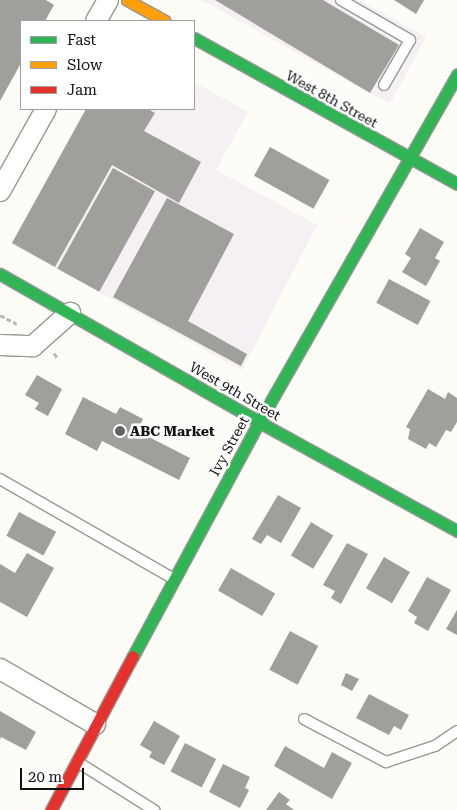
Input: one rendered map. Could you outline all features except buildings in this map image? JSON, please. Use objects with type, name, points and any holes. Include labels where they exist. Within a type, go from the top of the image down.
[{"type":"main road","points":[[127,0],[163,20]]},
{"type":"main road","name":"West 8th Street","points":[[195,39],[410,160],[457,184]]},
{"type":"main road","name":"Ivy Street","points":[[51,810],[95,724],[259,422],[457,75]]},
{"type":"main road","name":"West 9th Street","points":[[0,274],[259,422],[457,531]]},
{"type":"street","points":[[97,20],[108,0]]},
{"type":"street","points":[[0,191],[45,110]]},
{"type":"street","points":[[0,345],[32,346],[70,313]]},
{"type":"street","points":[[0,669],[95,724]]},
{"type":"lane","points":[[340,0],[410,40],[384,85]]},
{"type":"lane","points":[[0,478],[174,579]]},
{"type":"lane","points":[[304,719],[386,762],[435,746],[457,731]]},
{"type":"lane","points":[[76,761],[154,810]]},
{"type":"shaded area","points":[[201,0],[359,0],[426,37],[390,104]]},
{"type":"shaded area","points":[[195,83],[248,112],[216,170],[317,225],[242,370],[11,244],[85,110],[195,110]]},
{"type":"traffic: fast","points":[[195,39],[457,184]]},
{"type":"traffic: fast","points":[[133,656],[259,422],[457,75]]},
{"type":"traffic: fast","points":[[0,274],[259,422],[457,531]]},
{"type":"traffic: slow","points":[[127,0],[163,20]]},
{"type":"traffic: jam","points":[[51,810],[133,656]]},
{"type":"place","name":"ABC Market","points":[[120,431]]}]
